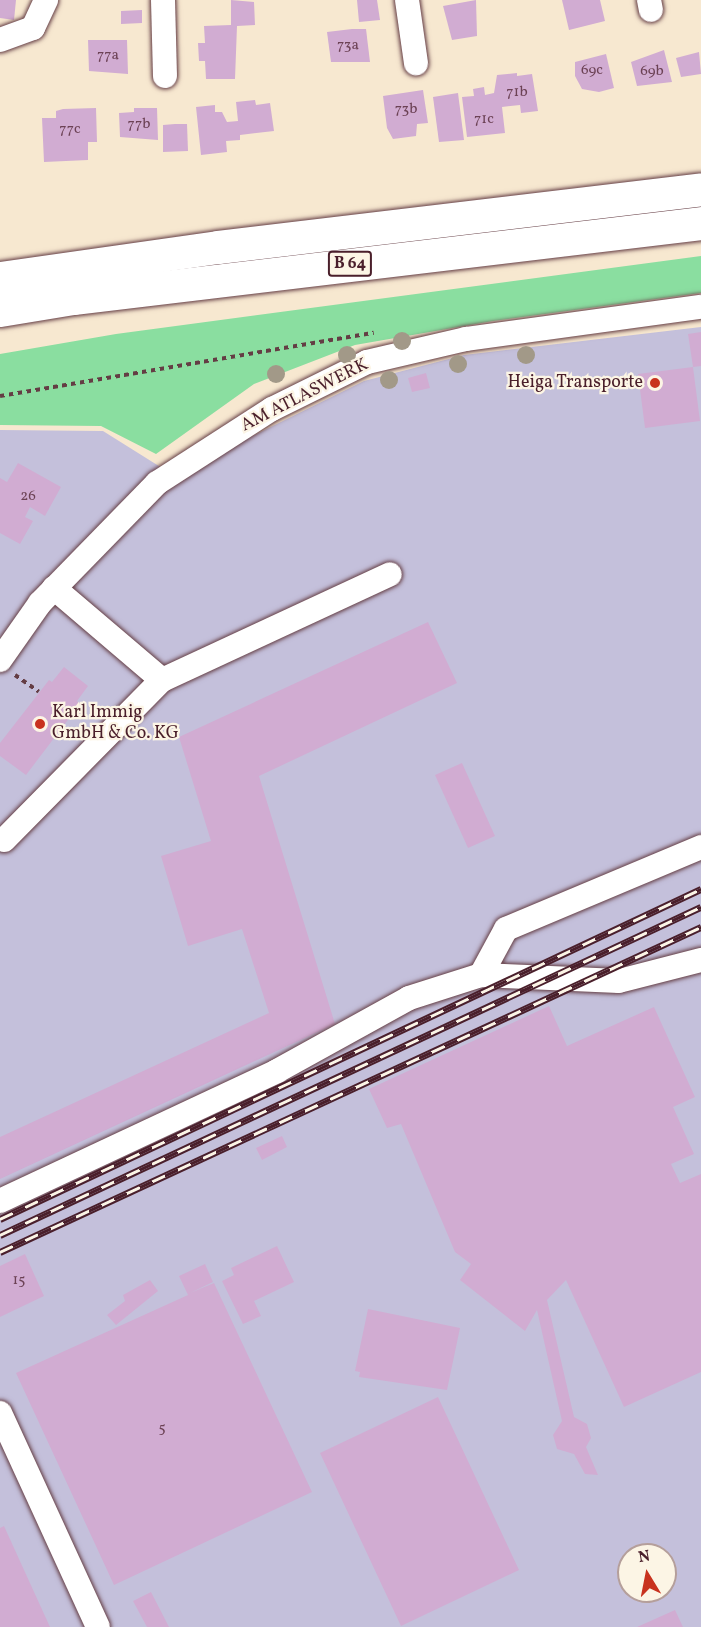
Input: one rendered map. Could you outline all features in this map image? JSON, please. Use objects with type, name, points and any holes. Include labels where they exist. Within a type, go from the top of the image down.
[{"type":"highway","name":"B 64","points":[[0,278],[218,247],[701,189]]},
{"type":"highway","name":"B 64","points":[[0,310],[73,297],[701,222]]},
{"type":"street","points":[[0,40],[33,28],[45,0]]},
{"type":"street","points":[[163,0],[165,76]]},
{"type":"street","points":[[407,0],[416,63]]},
{"type":"street","name":"AM ATLASWERK","points":[[0,660],[54,588],[157,483],[273,409],[368,362],[466,339],[701,307]]},
{"type":"street","points":[[4,840],[162,680],[390,574]]},
{"type":"street","points":[[54,588],[162,680]]},
{"type":"street","points":[[481,975],[506,929],[701,847]]},
{"type":"street","points":[[0,1201],[277,1071],[409,998],[481,975],[619,981],[701,960]]},
{"type":"street","points":[[0,1413],[98,1627]]},
{"type":"path","points":[[0,396],[382,332]]},
{"type":"path","points":[[33,688],[39,692]]},
{"type":"shaded area","points":[[701,327],[701,1627],[0,1627],[0,430],[103,431],[178,478],[236,444],[364,381],[464,355]]},
{"type":"green space","points":[[701,256],[701,293],[493,321],[355,345],[254,384],[156,454],[101,426],[0,425],[0,354],[116,334]]},
{"type":"building","points":[[0,0],[16,0],[14,20],[0,18]]},
{"type":"building","points":[[231,0],[254,2],[255,25],[237,26],[235,79],[206,79],[205,61],[199,61],[198,43],[205,43],[204,26],[231,25]]},
{"type":"building","points":[[357,0],[377,0],[380,20],[359,22]]},
{"type":"building","points":[[476,0],[477,36],[452,40],[443,6]]},
{"type":"building","points":[[562,0],[600,0],[605,21],[569,30]]},
{"type":"building","points":[[142,10],[142,23],[121,24],[121,11]]},
{"type":"building","points":[[366,29],[370,62],[331,62],[327,32]]},
{"type":"building","points":[[88,40],[127,40],[128,74],[89,71]]},
{"type":"building","points":[[664,50],[672,82],[637,86],[631,62]]},
{"type":"building","points":[[699,52],[701,74],[681,77],[676,58]]},
{"type":"building","points":[[606,54],[614,88],[599,92],[582,89],[575,76],[575,62]]},
{"type":"building","points":[[517,73],[517,76],[532,74],[538,111],[521,113],[520,105],[502,107],[505,133],[467,137],[462,97],[474,96],[473,89],[484,87],[485,95],[494,93],[497,75]]},
{"type":"building","points":[[423,90],[428,123],[417,124],[416,136],[393,139],[387,128],[383,96]]},
{"type":"building","points":[[458,93],[464,140],[439,142],[433,97]]},
{"type":"building","points":[[255,100],[256,105],[270,103],[274,131],[240,135],[240,140],[226,141],[227,152],[201,155],[196,107],[215,105],[215,112],[222,112],[227,122],[238,121],[236,102]]},
{"type":"building","points":[[96,108],[97,142],[88,142],[88,160],[44,162],[42,118],[56,118],[56,111],[63,109]]},
{"type":"building","points":[[134,108],[157,108],[158,140],[120,137],[119,113],[134,112]]},
{"type":"building","points":[[187,124],[188,151],[163,152],[163,125]]},
{"type":"building","points":[[701,332],[701,366],[693,367],[688,334]]},
{"type":"building","points":[[693,367],[700,421],[645,428],[638,374]]},
{"type":"building","points":[[426,373],[430,388],[412,392],[408,378]]},
{"type":"building","points":[[18,463],[61,487],[45,516],[30,507],[25,517],[33,521],[20,544],[0,533],[0,478],[7,482]]},
{"type":"building","points":[[428,622],[457,683],[259,776],[335,1024],[0,1179],[0,1137],[269,1013],[242,929],[188,946],[161,856],[211,841],[179,737]]},
{"type":"building","name":"Karl Immig GmbH & Co. KG","points":[[64,667],[88,686],[77,701],[80,704],[26,775],[0,756],[0,743],[49,680],[52,682]]},
{"type":"building","points":[[462,763],[495,836],[468,848],[435,775]]},
{"type":"building","points":[[549,1006],[567,1046],[654,1007],[695,1097],[673,1107],[694,1154],[671,1164],[680,1183],[701,1174],[701,1372],[624,1407],[566,1280],[547,1300],[574,1417],[587,1424],[591,1438],[586,1447],[598,1475],[585,1474],[574,1454],[557,1449],[553,1435],[562,1421],[537,1310],[525,1331],[460,1280],[471,1264],[455,1252],[401,1124],[387,1128],[369,1089]]},
{"type":"building","points":[[282,1136],[287,1147],[262,1160],[256,1148]]},
{"type":"building","points":[[277,1246],[294,1282],[254,1301],[261,1316],[243,1324],[222,1281],[234,1275],[231,1268]]},
{"type":"building","points":[[25,1254],[44,1296],[0,1317],[0,1266]]},
{"type":"building","points":[[205,1264],[213,1282],[190,1293],[214,1283],[312,1492],[114,1585],[16,1373],[188,1295],[179,1276]]},
{"type":"building","points":[[150,1280],[158,1291],[116,1325],[107,1315],[125,1301],[123,1295]]},
{"type":"building","points":[[368,1309],[460,1328],[447,1390],[359,1377],[360,1372],[355,1371]]},
{"type":"building","points":[[438,1397],[519,1570],[401,1626],[320,1453]]},
{"type":"building","points":[[4,1526],[50,1627],[0,1627],[0,1528]]},
{"type":"building","points":[[151,1592],[169,1627],[147,1627],[133,1601]]},
{"type":"building","points":[[675,1610],[683,1627],[637,1627]]},
{"type":"railway","points":[[0,1219],[701,889]]},
{"type":"railway","points":[[0,1235],[701,907]]},
{"type":"railway","points":[[0,1252],[701,927]]},
{"type":"place","name":"Heiga Transporte","points":[[655,383]]},
{"type":"place","name":"Karl Immig GmbH & Co. KG","points":[[40,724]]}]
